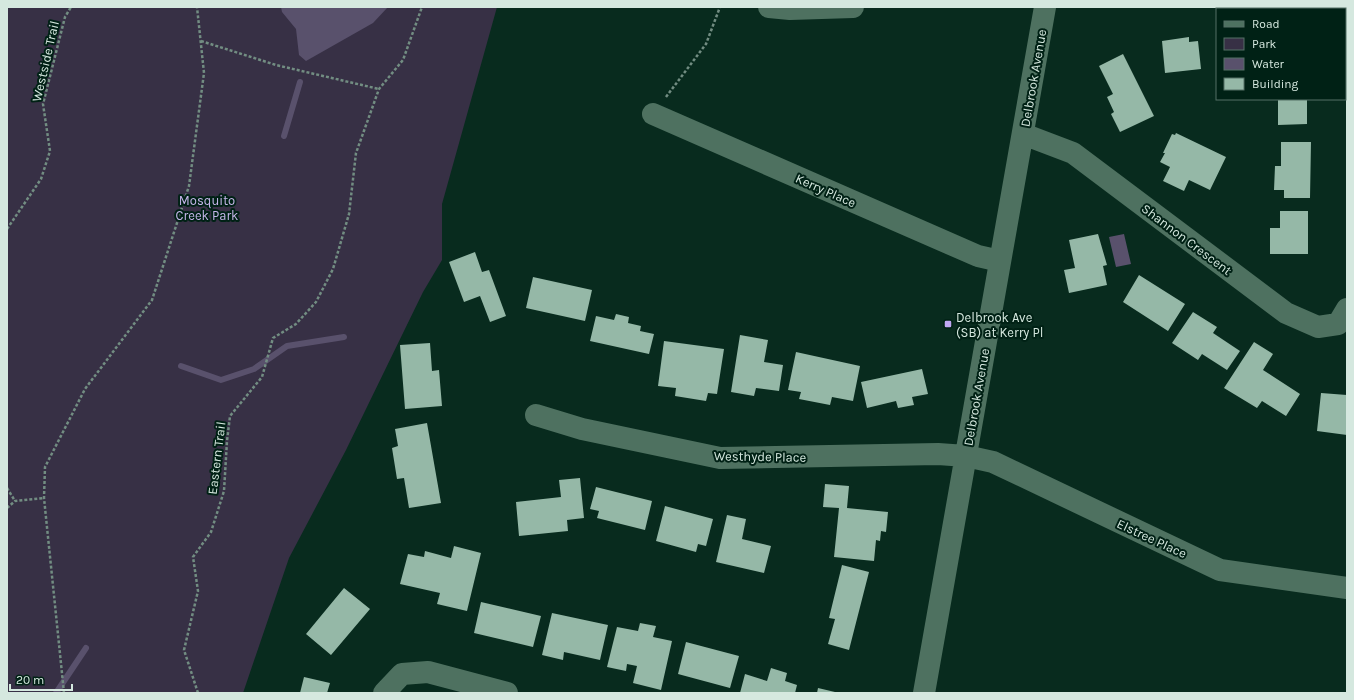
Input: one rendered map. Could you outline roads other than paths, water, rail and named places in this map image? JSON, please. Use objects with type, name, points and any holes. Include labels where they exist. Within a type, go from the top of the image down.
[{"type":"street","points":[[769,7],[797,9],[853,7]]},
{"type":"street","name":"Delbrook Avenue","points":[[924,693],[1045,7]]},
{"type":"street","name":"Kerry Place","points":[[653,114],[978,256],[1000,261]]},
{"type":"street","name":"Shannon Crescent","points":[[1023,134],[1073,153],[1286,313],[1318,328],[1338,324],[1347,310]]},
{"type":"street","name":"Westhyde Place","points":[[536,415],[582,429],[720,458],[938,454],[966,456]]},
{"type":"street","name":"Elstree Place","points":[[966,456],[993,462],[1220,570],[1347,588]]},
{"type":"street","points":[[384,693],[402,674],[428,672],[507,693]]},
{"type":"water","points":[[281,7],[388,7],[373,23],[306,61],[299,55],[296,29],[282,12]]},
{"type":"water","points":[[1124,234],[1131,264],[1116,267],[1109,237]]},
{"type":"waterway","points":[[284,136],[300,82]]},
{"type":"waterway","points":[[181,366],[221,380],[254,369],[287,346],[344,337]]},
{"type":"waterway","points":[[56,693],[86,648]]},
{"type":"place","name":"Delbrook Ave (SB) at Kerry Pl","points":[[948,324]]},
{"type":"park label","name":"Mosquito Creek Park","points":[[207,208]]}]
